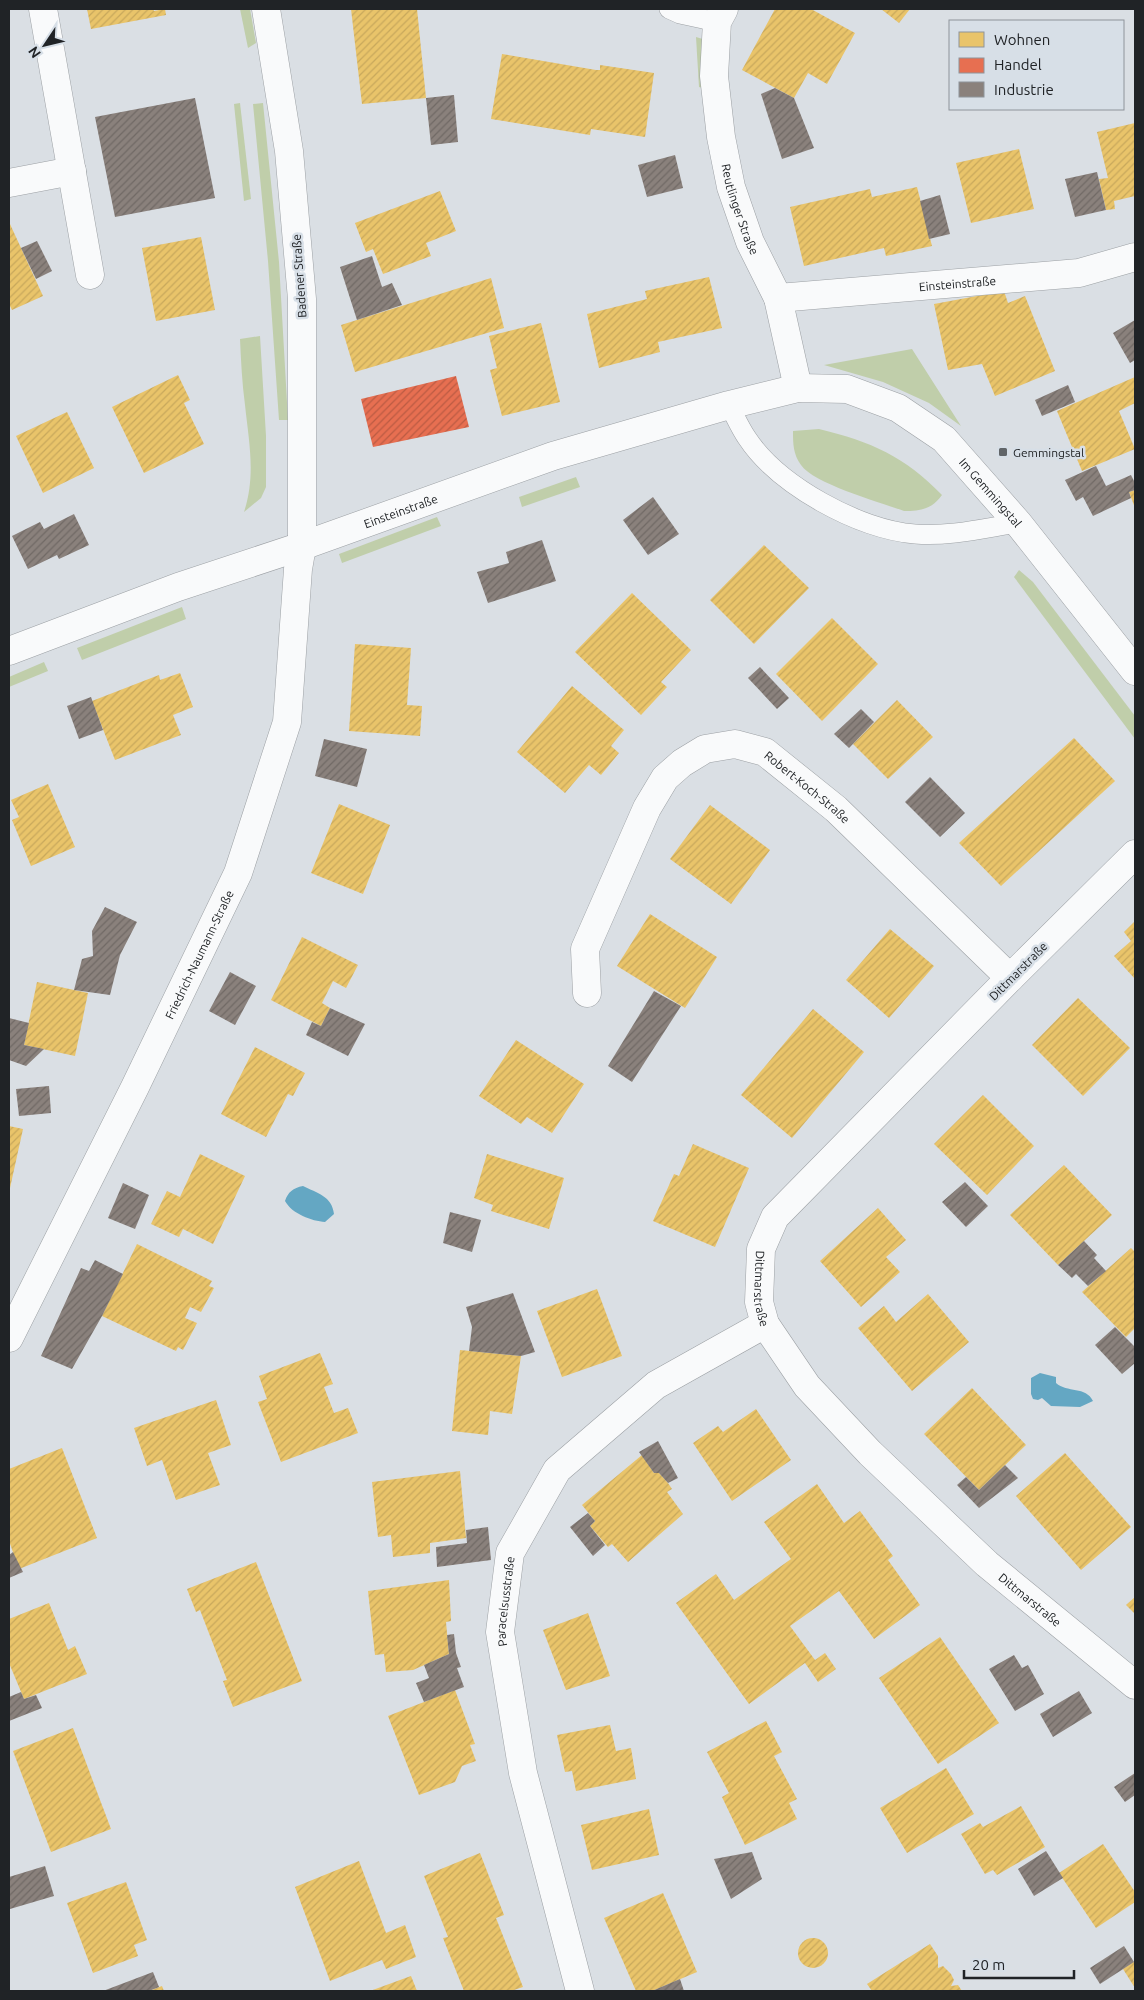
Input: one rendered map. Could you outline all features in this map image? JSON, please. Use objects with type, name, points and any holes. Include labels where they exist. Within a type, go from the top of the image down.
[{"type":"street","points":[[43,9],[90,275]]},
{"type":"street","name":"Badener Straße","points":[[266,9],[289,151],[302,299],[302,546]]},
{"type":"street","name":"Reutlinger Straße","points":[[721,16],[714,76],[721,137],[731,187],[750,242],[778,298],[798,388]]},
{"type":"street","points":[[9,183],[72,172]]},
{"type":"street","name":"Einsteinstraße","points":[[778,298],[1079,273],[1135,257]]},
{"type":"street","name":"Einsteinstraße","points":[[9,651],[178,587],[302,546],[553,456],[729,404],[798,388]]},
{"type":"street","name":"Im Gemmingstal","points":[[798,388],[847,389],[898,408],[944,439],[1018,523],[1135,671]]},
{"type":"street","name":"Friedrich-Naumann-Straße","points":[[9,1338],[135,1087],[238,873],[287,722],[298,570],[302,546]]},
{"type":"street","name":"Robert-Koch-Straße","points":[[587,993],[585,948],[646,808],[665,778],[682,763],[705,749],[735,744],[765,752],[836,809],[1010,978]]},
{"type":"street","name":"Dittmarstraße","points":[[1135,854],[1010,978],[776,1218],[761,1249],[759,1302],[765,1324],[807,1386],[870,1453],[987,1564],[1135,1686]]},
{"type":"street","name":"Paracelsusstraße","points":[[580,1991],[524,1773],[500,1632],[510,1553],[557,1470],[656,1385],[765,1324]]},
{"type":"lane","name":"Reutlinger Straße","points":[[669,9],[680,14],[721,16]]},
{"type":"lane","points":[[729,404],[748,439],[779,474],[806,495],[880,528],[915,534],[943,534],[1018,523]]},
{"type":"green space","points":[[240,9],[250,9],[256,43],[248,48]]},
{"type":"green space","points":[[696,37],[706,40],[707,89],[699,87]]},
{"type":"green space","points":[[240,103],[251,199],[244,201],[234,104]]},
{"type":"green space","points":[[263,103],[279,262],[288,420],[279,420],[268,261],[253,104]]},
{"type":"green space","points":[[260,336],[266,436],[266,487],[261,498],[244,512],[248,498],[251,472],[240,339]]},
{"type":"green space","points":[[912,349],[961,426],[929,403],[883,382],[824,365]]},
{"type":"green space","points":[[819,429],[855,439],[886,452],[914,470],[942,495],[926,508],[904,511],[848,492],[819,479],[808,472],[798,461],[794,449],[793,431]]},
{"type":"green space","points":[[576,477],[580,487],[522,507],[519,497]]},
{"type":"green space","points":[[437,517],[441,526],[342,563],[339,554]]},
{"type":"green space","points":[[1019,570],[1033,582],[1135,716],[1135,739],[1014,577]]},
{"type":"green space","points":[[182,607],[186,619],[82,660],[77,648]]},
{"type":"green space","points":[[44,662],[48,671],[9,687],[9,677]]},
{"type":"water","points":[[303,1186],[323,1196],[330,1203],[334,1214],[325,1222],[303,1216],[288,1206],[285,1201],[291,1191]]},
{"type":"water","points":[[1040,1373],[1056,1377],[1056,1383],[1060,1386],[1086,1393],[1093,1401],[1080,1407],[1051,1406],[1042,1398],[1038,1400],[1033,1399],[1031,1394],[1031,1378]]},
{"type":"building: Wohnen","points":[[87,9],[153,9],[154,11],[165,9],[166,15],[91,29]]},
{"type":"building: Wohnen","points":[[351,9],[417,9],[426,98],[362,104]]},
{"type":"building: Wohnen","points":[[775,9],[811,9],[855,33],[827,84],[808,73],[794,98],[742,70]]},
{"type":"building: Wohnen","points":[[881,9],[910,9],[899,23]]},
{"type":"building: Wohnen","points":[[502,54],[596,70],[600,70],[600,65],[654,73],[645,137],[591,129],[590,135],[491,119]]},
{"type":"building: Wohnen","points":[[1135,123],[1135,196],[1114,201],[1115,209],[1106,210],[1099,179],[1108,178],[1097,132]]},
{"type":"building: Wohnen","points":[[1019,149],[1034,209],[971,223],[956,163]]},
{"type":"building: Wohnen","points":[[917,187],[932,246],[886,256],[884,248],[804,266],[790,207],[870,189],[872,197]]},
{"type":"building: Wohnen","points":[[440,191],[456,231],[426,243],[431,256],[383,274],[373,249],[366,252],[355,223]]},
{"type":"building: Wohnen","points":[[9,224],[43,296],[12,310],[9,304]]},
{"type":"building: Wohnen","points":[[201,237],[215,310],[156,321],[142,248]]},
{"type":"building: Wohnen","points":[[709,277],[722,328],[658,342],[660,352],[599,368],[587,314],[647,299],[645,291]]},
{"type":"building: Wohnen","points":[[491,278],[504,328],[355,372],[341,325]]},
{"type":"building: Wohnen","points":[[1004,291],[1008,303],[1025,296],[1055,371],[995,396],[982,364],[948,370],[934,304]]},
{"type":"building: Wohnen","points":[[541,323],[560,402],[502,416],[490,370],[497,368],[489,336]]},
{"type":"building: Wohnen","points":[[178,375],[190,400],[184,403],[204,444],[144,473],[112,407]]},
{"type":"building: Wohnen","points":[[1135,377],[1135,403],[1119,411],[1135,449],[1082,471],[1057,411]]},
{"type":"building: Wohnen","points":[[67,412],[94,468],[43,493],[16,436]]},
{"type":"building: Wohnen","points":[[1135,490],[1135,508],[1129,492]]},
{"type":"building: Wohnen","points":[[764,545],[809,588],[754,644],[710,600]]},
{"type":"building: Wohnen","points":[[632,593],[691,650],[661,682],[667,687],[641,715],[575,652]]},
{"type":"building: Wohnen","points":[[832,618],[878,664],[822,721],[776,674]]},
{"type":"building: Wohnen","points":[[355,644],[411,648],[407,705],[422,706],[420,736],[349,731]]},
{"type":"building: Wohnen","points":[[180,673],[193,707],[173,715],[181,735],[115,760],[92,701],[159,675],[160,680]]},
{"type":"building: Wohnen","points":[[572,686],[624,730],[611,746],[619,753],[601,775],[589,765],[565,793],[517,752]]},
{"type":"building: Wohnen","points":[[897,700],[933,737],[888,779],[853,744]]},
{"type":"building: Wohnen","points":[[1074,738],[1115,781],[1001,886],[959,843]]},
{"type":"building: Wohnen","points":[[48,784],[75,847],[31,866],[12,820],[19,817],[11,800]]},
{"type":"building: Wohnen","points":[[339,804],[390,825],[363,894],[311,873]]},
{"type":"building: Wohnen","points":[[710,805],[770,850],[731,904],[670,859]]},
{"type":"building: Wohnen","points":[[650,914],[717,957],[685,1008],[617,966]]},
{"type":"building: Wohnen","points":[[1135,921],[1135,979],[1114,956],[1131,941],[1124,932]]},
{"type":"building: Wohnen","points":[[890,929],[934,966],[889,1018],[846,980]]},
{"type":"building: Wohnen","points":[[302,937],[358,965],[346,988],[333,981],[322,1003],[330,1008],[321,1026],[271,1000]]},
{"type":"building: Wohnen","points":[[37,982],[88,993],[75,1056],[24,1045]]},
{"type":"building: Wohnen","points":[[1078,998],[1130,1048],[1083,1096],[1032,1045]]},
{"type":"building: Wohnen","points":[[813,1009],[864,1052],[792,1138],[741,1095]]},
{"type":"building: Wohnen","points":[[516,1040],[584,1084],[552,1133],[527,1117],[521,1124],[479,1096]]},
{"type":"building: Wohnen","points":[[255,1047],[305,1073],[293,1096],[288,1094],[266,1137],[221,1114]]},
{"type":"building: Wohnen","points":[[983,1095],[1034,1146],[987,1195],[934,1144]]},
{"type":"building: Wohnen","points":[[9,1126],[23,1129],[10,1188],[9,1188]]},
{"type":"building: Wohnen","points":[[693,1144],[749,1168],[715,1247],[653,1221],[674,1174],[679,1176]]},
{"type":"building: Wohnen","points":[[200,1154],[245,1176],[213,1244],[183,1229],[179,1237],[151,1224],[167,1191],[180,1197]]},
{"type":"building: Wohnen","points":[[487,1154],[564,1178],[549,1229],[491,1211],[493,1205],[474,1198]]},
{"type":"building: Wohnen","points":[[1064,1165],[1112,1215],[1058,1265],[1010,1215]]},
{"type":"building: Wohnen","points":[[878,1208],[906,1240],[886,1257],[900,1272],[861,1307],[820,1261]]},
{"type":"building: Wohnen","points":[[137,1244],[212,1281],[209,1286],[214,1288],[201,1312],[190,1307],[185,1318],[197,1323],[183,1350],[178,1347],[176,1351],[102,1316]]},
{"type":"building: Wohnen","points":[[1131,1248],[1135,1252],[1135,1328],[1126,1337],[1082,1292]]},
{"type":"building: Wohnen","points":[[597,1289],[622,1356],[562,1377],[537,1311]]},
{"type":"building: Wohnen","points":[[928,1294],[969,1342],[912,1391],[858,1328],[884,1306],[896,1322]]},
{"type":"building: Wohnen","points":[[460,1350],[521,1356],[512,1414],[490,1411],[488,1435],[452,1431]]},
{"type":"building: Wohnen","points":[[320,1353],[333,1384],[324,1387],[334,1413],[348,1408],[358,1433],[281,1462],[258,1402],[267,1399],[259,1376]]},
{"type":"building: Wohnen","points":[[972,1388],[1026,1445],[979,1490],[924,1434]]},
{"type":"building: Wohnen","points":[[216,1400],[231,1445],[208,1453],[220,1485],[176,1500],[162,1460],[147,1466],[134,1428]]},
{"type":"building: Wohnen","points":[[756,1409],[791,1460],[732,1501],[693,1443],[718,1426],[723,1432]]},
{"type":"building: Wohnen","points":[[62,1448],[97,1538],[19,1569],[9,1541],[9,1469]]},
{"type":"building: Wohnen","points":[[1065,1453],[1131,1527],[1081,1570],[1016,1496]]},
{"type":"building: Wohnen","points":[[642,1455],[654,1473],[659,1473],[668,1483],[672,1489],[667,1492],[683,1514],[628,1562],[612,1544],[608,1547],[590,1526],[595,1521],[582,1505]]},
{"type":"building: Wohnen","points":[[460,1471],[466,1538],[430,1543],[430,1553],[393,1557],[391,1535],[378,1537],[372,1482]]},
{"type":"building: Wohnen","points":[[817,1484],[844,1523],[860,1511],[893,1556],[888,1560],[920,1605],[874,1639],[839,1591],[790,1626],[815,1660],[825,1653],[836,1669],[818,1682],[805,1663],[749,1704],[676,1603],[716,1574],[734,1600],[791,1559],[764,1522]]},
{"type":"building: Wohnen","points":[[256,1562],[302,1681],[233,1707],[223,1681],[227,1680],[200,1610],[196,1612],[187,1589]]},
{"type":"building: Wohnen","points":[[449,1580],[451,1621],[446,1622],[449,1654],[413,1670],[386,1672],[384,1654],[375,1655],[368,1591]]},
{"type":"building: Wohnen","points":[[1135,1597],[1135,1614],[1126,1605]]},
{"type":"building: Wohnen","points":[[49,1603],[68,1650],[75,1646],[87,1674],[24,1699],[9,1663],[9,1619]]},
{"type":"building: Wohnen","points":[[588,1613],[610,1676],[566,1690],[543,1630]]},
{"type":"building: Wohnen","points":[[940,1637],[999,1723],[938,1764],[879,1678]]},
{"type":"building: Wohnen","points":[[455,1690],[475,1744],[470,1745],[476,1761],[462,1766],[455,1782],[419,1795],[388,1716]]},
{"type":"building: Wohnen","points":[[766,1721],[782,1752],[774,1756],[797,1799],[789,1803],[797,1819],[745,1845],[722,1797],[729,1793],[707,1752]]},
{"type":"building: Wohnen","points":[[610,1725],[616,1751],[631,1748],[636,1779],[576,1791],[572,1771],[565,1772],[557,1735]]},
{"type":"building: Wohnen","points":[[73,1728],[111,1829],[51,1852],[13,1751]]},
{"type":"building: Wohnen","points":[[946,1768],[974,1814],[907,1853],[880,1808]]},
{"type":"building: Wohnen","points":[[1021,1806],[1045,1847],[997,1875],[993,1870],[985,1874],[961,1834],[980,1823],[983,1827]]},
{"type":"building: Wohnen","points":[[649,1809],[659,1855],[592,1870],[581,1825]]},
{"type":"building: Wohnen","points":[[1103,1844],[1135,1892],[1135,1902],[1096,1928],[1059,1873]]},
{"type":"building: Wohnen","points":[[480,1853],[504,1915],[496,1918],[523,1987],[511,1991],[464,1991],[443,1938],[448,1937],[424,1876]]},
{"type":"building: Wohnen","points":[[359,1861],[386,1933],[405,1925],[416,1957],[386,1969],[382,1960],[330,1981],[295,1887]]},
{"type":"building: Wohnen","points":[[126,1882],[147,1940],[134,1945],[138,1956],[93,1973],[67,1903]]},
{"type":"building: Wohnen","points":[[663,1893],[697,1972],[652,1991],[636,1991],[604,1918]]},
{"type":"building: Wohnen","points":[[813,1938],[824,1942],[828,1953],[824,1964],[813,1968],[802,1964],[798,1953],[802,1942]]},
{"type":"building: Wohnen","points":[[930,1944],[938,1956],[938,1968],[943,1966],[954,1980],[951,1986],[958,1985],[962,1991],[872,1991],[867,1984]]},
{"type":"building: Wohnen","points":[[1135,1961],[1135,1988],[1123,1969]]},
{"type":"building: Wohnen","points":[[411,1976],[417,1991],[370,1991]]},
{"type":"building: Wohnen","points":[[162,1986],[164,1991],[149,1991]]},
{"type":"building: Handel","points":[[456,376],[469,427],[373,447],[361,399]]},
{"type":"building: Industrie","points":[[775,88],[794,98],[814,148],[782,159],[761,94]]},
{"type":"building: Industrie","points":[[454,95],[458,142],[431,145],[426,98]]},
{"type":"building: Industrie","points":[[195,98],[215,198],[115,217],[95,117]]},
{"type":"building: Industrie","points":[[675,155],[683,188],[647,197],[638,165]]},
{"type":"building: Industrie","points":[[1097,172],[1106,210],[1075,217],[1065,179]]},
{"type":"building: Industrie","points":[[940,195],[950,234],[929,239],[920,201]]},
{"type":"building: Industrie","points":[[37,241],[52,271],[36,279],[21,248]]},
{"type":"building: Industrie","points":[[372,256],[382,287],[392,283],[402,305],[357,320],[340,267]]},
{"type":"building: Industrie","points":[[1135,320],[1135,360],[1130,363],[1113,333]]},
{"type":"building: Industrie","points":[[1068,385],[1075,402],[1042,416],[1035,400]]},
{"type":"building: Industrie","points":[[1096,466],[1106,486],[1131,475],[1135,483],[1135,490],[1129,492],[1131,498],[1093,516],[1083,497],[1076,501],[1065,480]]},
{"type":"building: Industrie","points":[[653,497],[679,534],[648,555],[623,520]]},
{"type":"building: Industrie","points":[[74,514],[89,545],[59,559],[57,555],[28,569],[12,536],[40,522],[44,529]]},
{"type":"building: Industrie","points":[[542,540],[556,581],[488,603],[477,572],[509,563],[506,552]]},
{"type":"building: Industrie","points":[[760,667],[789,698],[777,709],[748,678]]},
{"type":"building: Industrie","points":[[91,697],[103,730],[79,739],[67,706]]},
{"type":"building: Industrie","points":[[861,709],[874,722],[849,748],[834,734]]},
{"type":"building: Industrie","points":[[324,739],[367,749],[357,787],[315,776]]},
{"type":"building: Industrie","points":[[930,777],[965,813],[940,837],[905,802]]},
{"type":"building: Industrie","points":[[105,907],[137,922],[120,955],[110,995],[74,990],[82,959],[93,956],[92,931]]},
{"type":"building: Industrie","points":[[230,972],[256,986],[235,1025],[209,1011]]},
{"type":"building: Industrie","points":[[654,991],[681,1006],[632,1082],[608,1066]]},
{"type":"building: Industrie","points":[[330,1008],[365,1024],[348,1056],[306,1035],[312,1022],[321,1026]]},
{"type":"building: Industrie","points":[[9,1018],[29,1023],[24,1045],[44,1049],[26,1066],[9,1060]]},
{"type":"building: Industrie","points":[[49,1086],[51,1113],[19,1116],[16,1089]]},
{"type":"building: Industrie","points":[[965,1182],[988,1206],[966,1227],[942,1202]]},
{"type":"building: Industrie","points":[[123,1183],[149,1195],[135,1229],[108,1218]]},
{"type":"building: Industrie","points":[[450,1212],[481,1220],[472,1252],[443,1243]]},
{"type":"building: Industrie","points":[[1084,1241],[1097,1255],[1094,1258],[1106,1271],[1088,1286],[1076,1274],[1072,1278],[1058,1265]]},
{"type":"building: Industrie","points":[[95,1260],[123,1274],[72,1369],[41,1356],[81,1268],[89,1271]]},
{"type":"building: Industrie","points":[[513,1293],[535,1352],[521,1356],[469,1351],[472,1327],[466,1307]]},
{"type":"building: Industrie","points":[[1115,1327],[1135,1347],[1135,1363],[1122,1374],[1095,1345]]},
{"type":"building: Industrie","points":[[658,1441],[678,1478],[668,1483],[659,1473],[654,1473],[639,1452]]},
{"type":"building: Industrie","points":[[1005,1465],[1018,1478],[979,1508],[957,1485],[966,1477],[979,1490]]},
{"type":"building: Industrie","points":[[588,1513],[595,1521],[590,1526],[605,1545],[593,1556],[570,1527]]},
{"type":"building: Industrie","points":[[488,1527],[491,1560],[437,1567],[436,1547],[467,1543],[466,1530]]},
{"type":"building: Industrie","points":[[13,1552],[23,1572],[9,1578],[9,1555]]},
{"type":"building: Industrie","points":[[454,1634],[456,1653],[461,1667],[457,1668],[464,1687],[424,1702],[416,1683],[429,1678],[424,1665],[449,1654],[447,1635]]},
{"type":"building: Industrie","points":[[1014,1655],[1022,1668],[1028,1665],[1044,1694],[1015,1711],[989,1669]]},
{"type":"building: Industrie","points":[[1079,1691],[1092,1713],[1053,1737],[1040,1714]]},
{"type":"building: Industrie","points":[[21,1692],[24,1699],[36,1695],[42,1708],[9,1721],[9,1697]]},
{"type":"building: Industrie","points":[[1135,1773],[1135,1795],[1125,1802],[1114,1787]]},
{"type":"building: Industrie","points":[[1046,1851],[1063,1878],[1034,1896],[1018,1869]]},
{"type":"building: Industrie","points":[[752,1852],[762,1879],[731,1899],[714,1859]]},
{"type":"building: Industrie","points":[[45,1866],[54,1896],[10,1909],[9,1877]]},
{"type":"building: Industrie","points":[[1124,1946],[1134,1962],[1100,1984],[1090,1968]]},
{"type":"building: Industrie","points":[[153,1972],[159,1987],[149,1991],[103,1991]]},
{"type":"building: Industrie","points":[[680,1979],[684,1991],[652,1991]]},
{"type":"place","name":"Gemmingstal","points":[[1003,452]]}]
